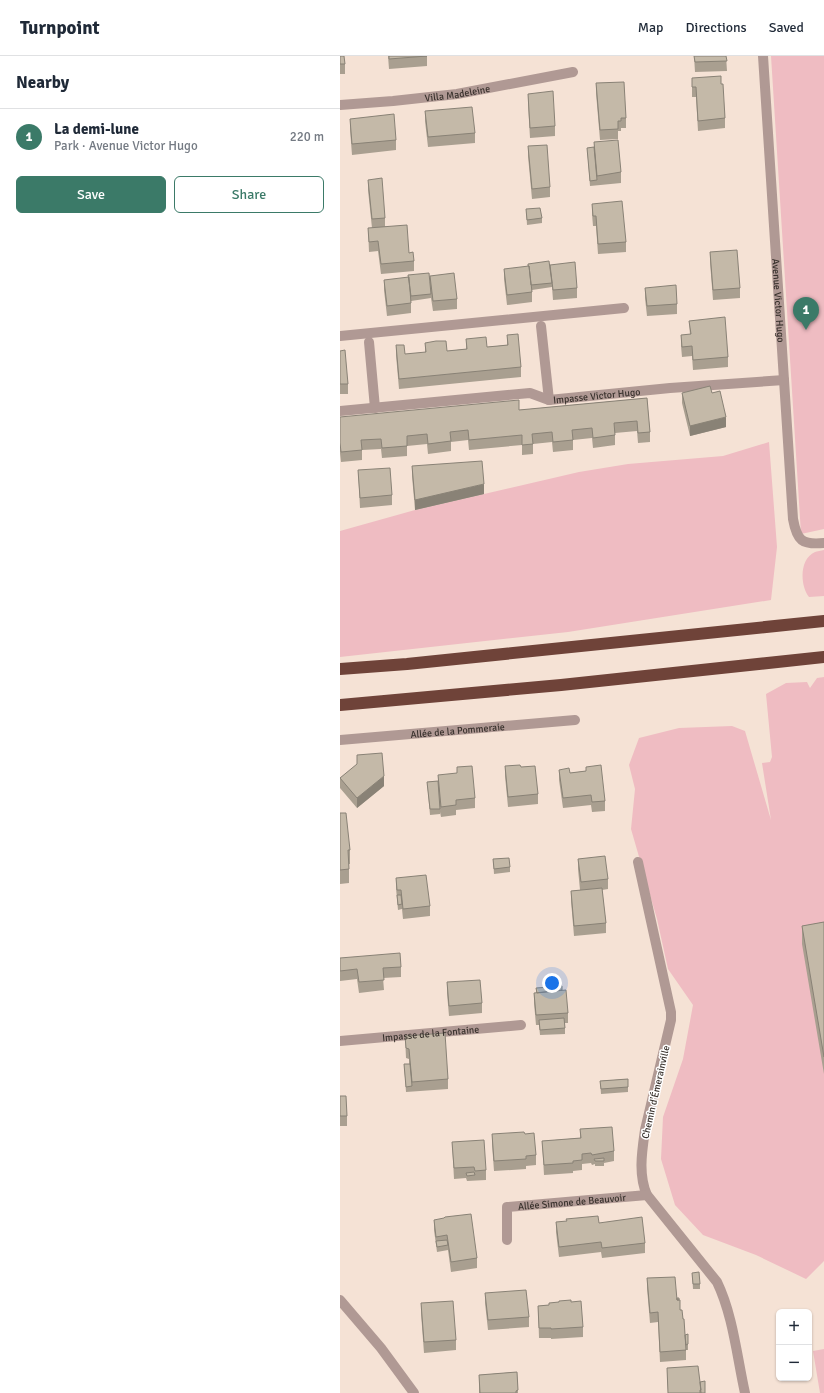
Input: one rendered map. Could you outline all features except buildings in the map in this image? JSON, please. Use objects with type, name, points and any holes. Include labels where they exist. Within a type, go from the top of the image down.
[{"type":"highway","points":[[340,669],[407,664],[824,621]]},
{"type":"highway","points":[[340,705],[824,657]]},
{"type":"street","name":"Avenue Victor Hugo","points":[[763,56],[793,519],[796,533],[803,542],[812,544],[824,543]]},
{"type":"street","name":"Villa Madeleine","points":[[340,105],[457,94],[572,72]]},
{"type":"street","points":[[340,336],[624,308]]},
{"type":"street","points":[[541,326],[549,400]]},
{"type":"street","points":[[369,342],[375,408]]},
{"type":"street","name":"Impasse Victor Hugo","points":[[340,411],[530,393],[549,400],[670,388],[784,380]]},
{"type":"street","name":"Allée de la Pommeraie","points":[[340,740],[575,720]]},
{"type":"street","name":"Chemin d'Émerainville","points":[[638,862],[671,1012],[671,1020],[645,1130],[642,1148],[642,1178],[647,1195],[717,1282],[723,1294],[744,1393]]},
{"type":"street","name":"Impasse de la Fontaine","points":[[340,1041],[521,1026]]},
{"type":"street","name":"Allée Simone de Beauvoir","points":[[507,1240],[507,1207],[647,1195]]},
{"type":"street","points":[[340,1300],[381,1348],[414,1393]]},
{"type":"shaded area","points":[[771,56],[824,56],[824,529],[801,534]]},
{"type":"shaded area","points":[[769,442],[777,547],[771,600],[568,632],[340,657],[340,531],[415,510],[579,472],[628,464],[723,456]]},
{"type":"shaded area","points":[[824,550],[824,596],[809,597],[803,580],[804,566],[810,555]]},
{"type":"shaded area","points":[[824,677],[824,1261],[806,1279],[756,1255],[703,1235],[675,1205],[661,1159],[663,1117],[683,1059],[693,1005],[668,969],[657,919],[631,829],[635,789],[629,765],[639,738],[679,728],[732,726],[745,731],[771,820],[762,763],[770,762],[772,757],[766,694],[786,683],[807,682],[810,688],[817,678]]},
{"type":"shaded area","points":[[824,1349],[824,1393],[820,1393],[813,1351]]},
{"type":"place","name":"La demi-lune","points":[[806,330]]}]
